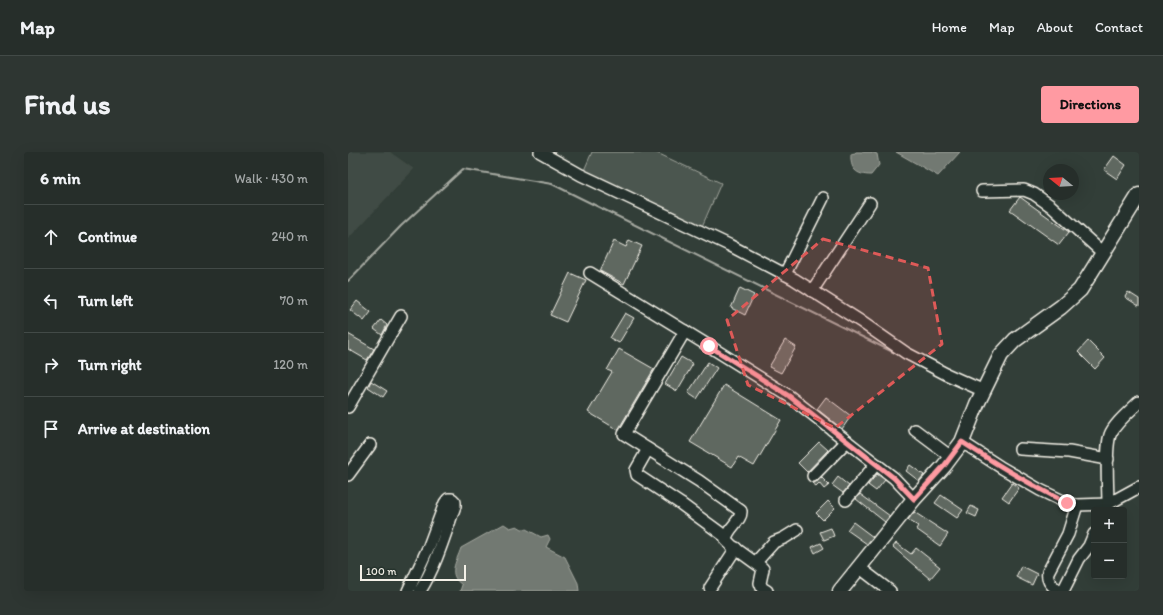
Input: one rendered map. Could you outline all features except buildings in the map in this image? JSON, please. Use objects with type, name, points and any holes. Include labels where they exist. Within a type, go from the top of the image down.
[{"type":"main road","points":[[841,591],[914,499],[951,457],[962,442],[975,410],[1001,356],[1015,340],[1062,307],[1080,290],[1139,195]]},
{"type":"street","points":[[540,152],[581,175],[729,245],[785,274],[906,353],[946,374],[984,391]]},
{"type":"street","points":[[982,191],[1024,190],[1034,194],[1051,206],[1103,252]]},
{"type":"street","points":[[785,274],[823,198]]},
{"type":"street","points":[[812,291],[870,203]]},
{"type":"street","points":[[590,273],[789,396],[894,478],[914,499]]},
{"type":"street","points":[[348,407],[401,316]]},
{"type":"street","points":[[685,331],[625,432],[626,436],[699,481],[741,511],[741,515],[726,537]]},
{"type":"street","points":[[1103,505],[1110,434],[1139,402]]},
{"type":"street","points":[[915,430],[951,457]]},
{"type":"street","points":[[813,476],[847,441]]},
{"type":"street","points":[[962,442],[1002,468],[1040,490],[1067,503],[1077,505],[1103,505],[1139,487]]},
{"type":"street","points":[[348,475],[370,446]]},
{"type":"street","points":[[648,449],[636,470],[637,475],[681,504],[726,537],[728,542],[756,562],[763,569],[760,586],[767,591]]},
{"type":"street","points":[[1020,449],[1069,452],[1108,459]]},
{"type":"street","points":[[846,500],[876,464]]},
{"type":"street","points":[[408,591],[429,546],[445,503],[448,499],[452,499],[455,502],[455,506],[428,577],[420,591]]},
{"type":"street","points":[[1058,591],[1050,583],[1047,577],[1048,572],[1065,540],[1077,505]]},
{"type":"street","points":[[756,562],[774,542],[797,530]]},
{"type":"street","points":[[1063,591],[1079,559],[1091,541]]},
{"type":"street","points":[[710,588],[736,548]]},
{"type":"street","points":[[860,568],[890,591]]},
{"type":"highlighted area","points":[[823,239],[928,268],[942,344],[835,428],[748,385],[727,320]]},
{"type":"shaded area","points":[[348,152],[390,152],[414,169],[348,239]]},
{"type":"shaded area","points":[[592,152],[655,152],[721,183],[700,231],[582,175]]},
{"type":"shaded area","points":[[856,152],[872,152],[877,154],[879,165],[871,175],[861,174],[853,167],[851,154]]},
{"type":"shaded area","points":[[896,152],[960,152],[938,176]]},
{"type":"shaded area","points":[[504,524],[510,528],[517,526],[522,529],[526,529],[541,537],[548,535],[550,539],[546,547],[565,557],[578,583],[579,591],[460,591],[462,585],[455,577],[454,568],[461,548]]},
{"type":"waterway","points":[[348,281],[401,226],[463,169],[552,184],[903,357]]},
{"type":"route","points":[[709,346],[789,396],[894,478],[914,499],[944,466],[962,442],[1002,468],[1040,490],[1067,503]]}]
